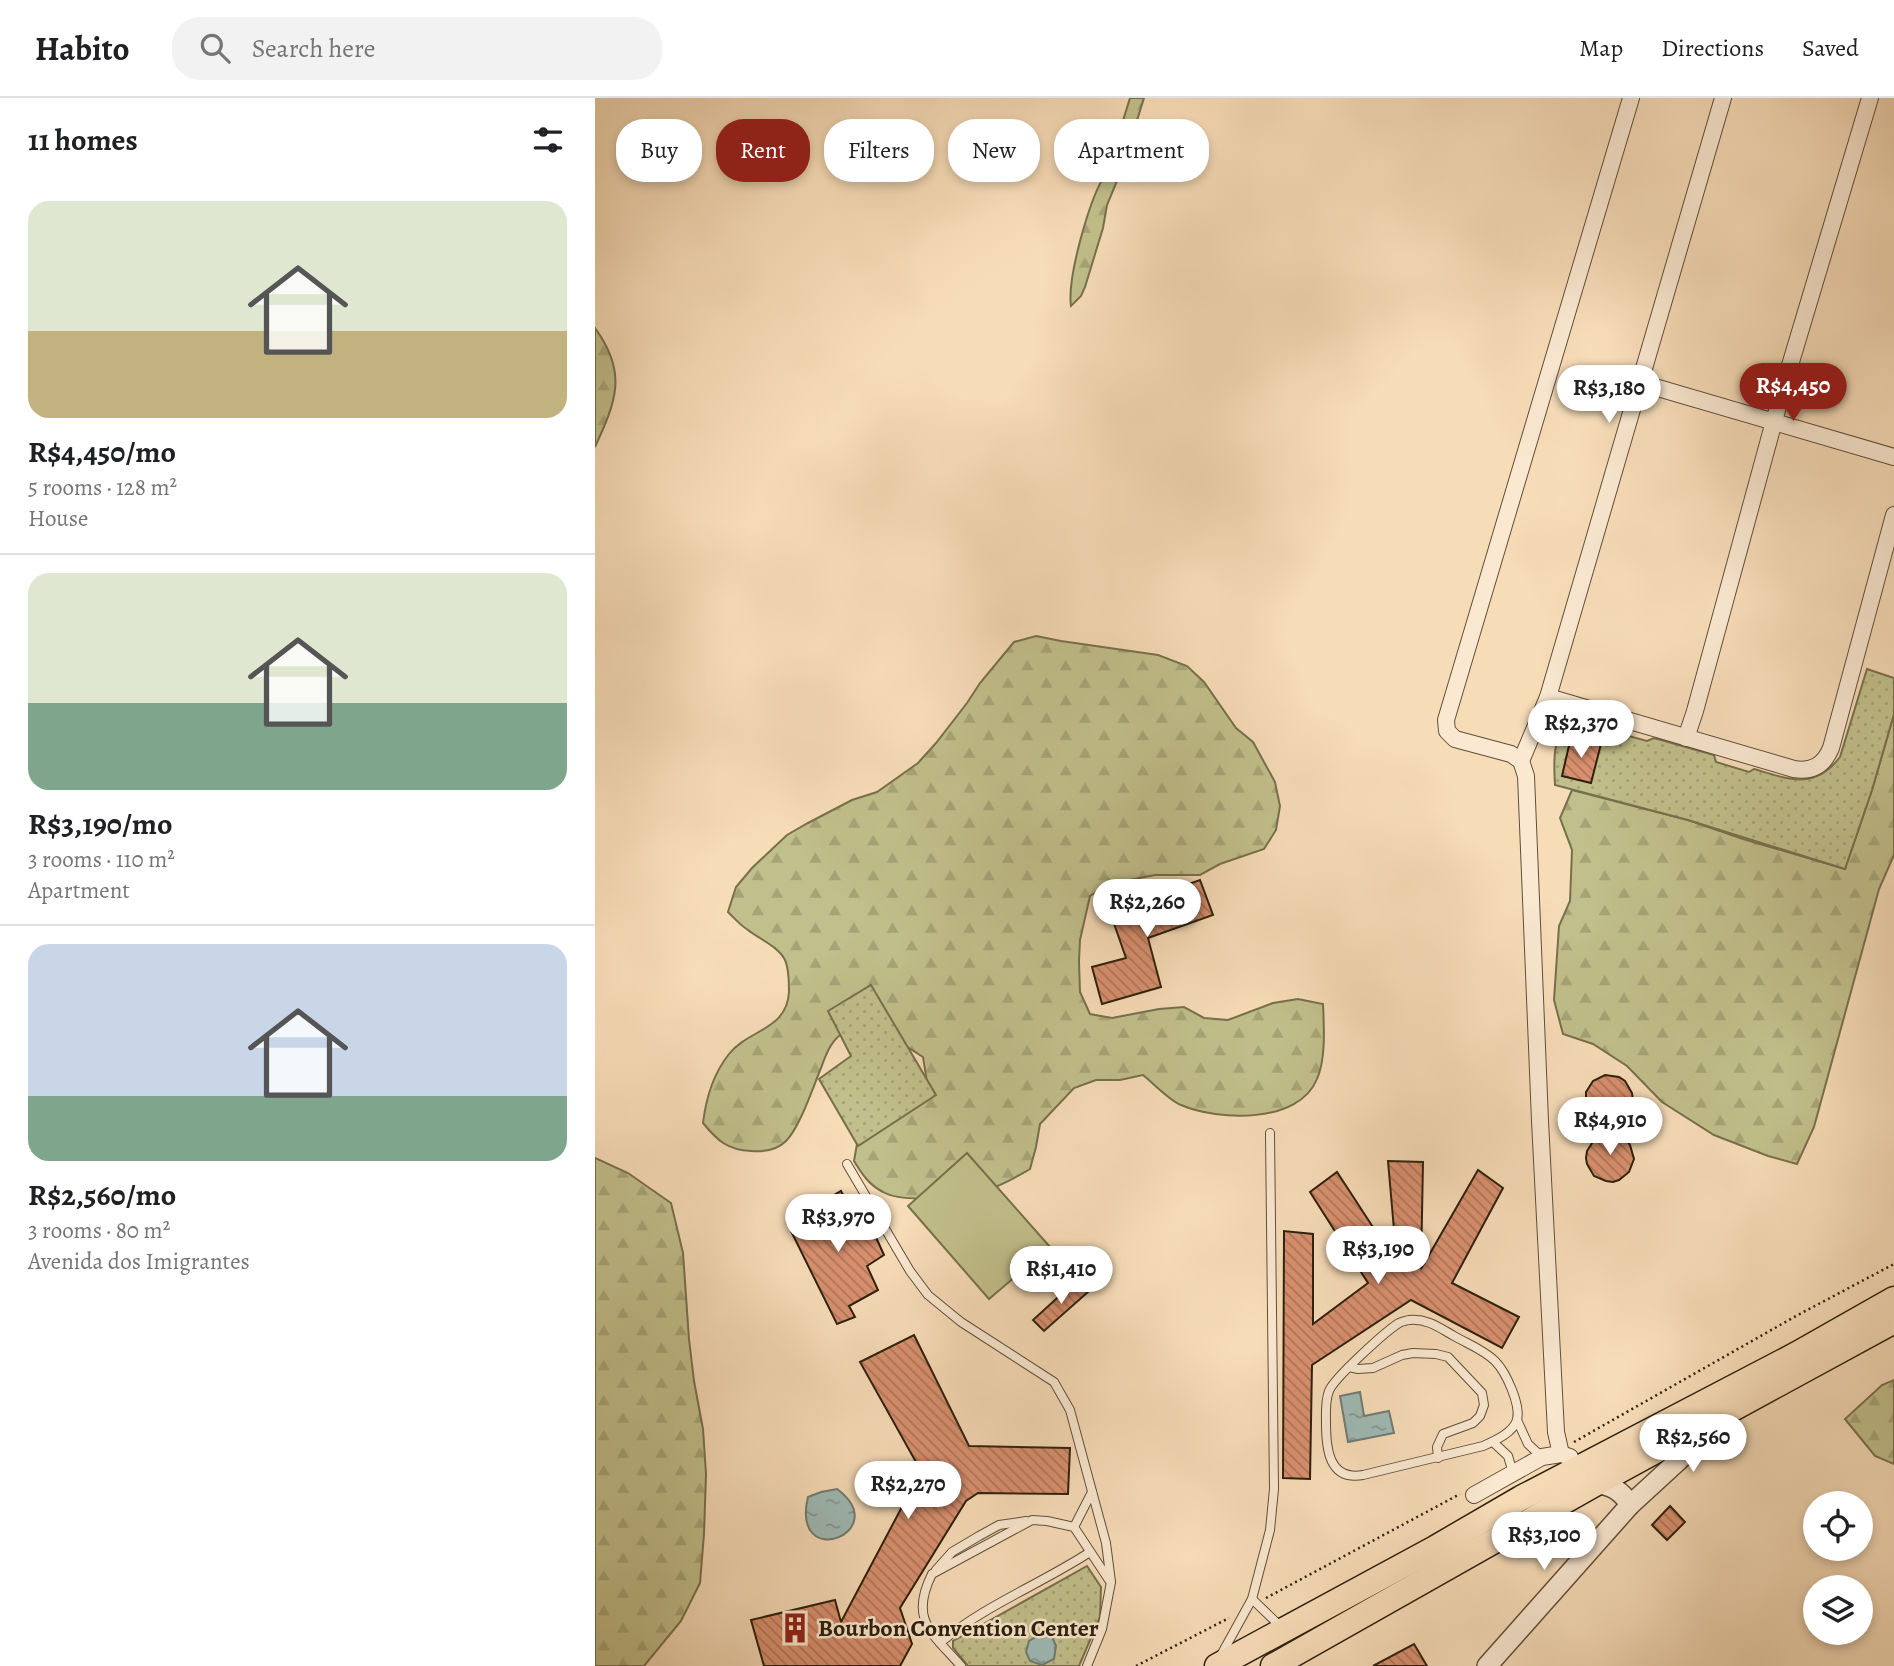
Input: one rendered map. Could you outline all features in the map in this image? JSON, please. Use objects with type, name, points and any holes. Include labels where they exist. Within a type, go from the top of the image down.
[{"type":"main road","points":[[1273,1666],[1590,1475],[1894,1299]]},
{"type":"main road","points":[[1216,1666],[1435,1548],[1521,1498],[1590,1475],[1724,1412],[1894,1321]]},
{"type":"street","points":[[1630,1505],[1617,1489],[1602,1484],[1561,1454],[1556,1432],[1526,776],[1521,761],[1511,754],[1455,739],[1447,731],[1446,720],[1631,98]]},
{"type":"street","points":[[1521,761],[1548,697],[1723,98]]},
{"type":"street","points":[[1686,738],[1870,98]]},
{"type":"street","points":[[1641,383],[1894,457]]},
{"type":"street","points":[[1548,697],[1794,769],[1809,769],[1823,762],[1831,748],[1894,515]]},
{"type":"street","points":[[1487,1666],[1630,1505],[1678,1461],[1724,1412]]},
{"type":"street","points":[[1474,1495],[1542,1457],[1561,1454]]},
{"type":"street","points":[[1513,1473],[1521,1498]]},
{"type":"lane","points":[[1216,1666],[1252,1599],[1270,1530],[1274,1489],[1270,1133]]},
{"type":"lane","points":[[847,1164],[909,1271],[928,1295],[961,1322],[1054,1382],[1070,1410],[1106,1543],[1111,1582],[1103,1629],[1087,1666]]},
{"type":"lane","points":[[1517,1420],[1493,1442],[1438,1458],[1356,1476],[1336,1469],[1330,1458],[1326,1435],[1326,1399],[1330,1387],[1349,1367],[1398,1324],[1416,1319],[1429,1322],[1487,1355],[1502,1369],[1510,1382],[1517,1420],[1528,1444],[1542,1457]]},
{"type":"lane","points":[[1349,1367],[1373,1368],[1391,1359],[1413,1353],[1448,1357],[1482,1393],[1484,1405],[1480,1416],[1473,1423],[1443,1434],[1437,1447],[1438,1458]]},
{"type":"lane","points":[[1493,1442],[1508,1456],[1513,1473]]},
{"type":"lane","points":[[1074,1527],[1092,1492]]},
{"type":"lane","points":[[961,1666],[926,1625],[922,1611],[926,1587],[932,1574],[1032,1520],[1074,1527],[1111,1582]]},
{"type":"lane","points":[[940,1643],[1011,1596],[1090,1552]]},
{"type":"lane","points":[[1252,1599],[1283,1629]]},
{"type":"green space","points":[[1130,98],[1144,98],[1137,119],[1123,119]]},
{"type":"green space","points":[[1117,182],[1107,205],[1085,287],[1081,296],[1071,306],[1076,257],[1100,183]]},
{"type":"green space","points":[[595,328],[612,359],[615,387],[609,415],[595,447]]},
{"type":"green space","points":[[1036,636],[1158,655],[1187,666],[1204,682],[1236,728],[1253,742],[1275,782],[1280,806],[1276,830],[1264,849],[1220,864],[1200,875],[1155,875],[1109,884],[1090,896],[1080,940],[1079,961],[1080,992],[1090,1014],[1112,1018],[1184,1007],[1204,1018],[1228,1020],[1273,1003],[1298,999],[1323,1004],[1324,1033],[1320,1071],[1308,1094],[1276,1111],[1236,1116],[1215,1114],[1181,1105],[1143,1075],[1120,1080],[1096,1080],[1074,1088],[1040,1124],[1030,1169],[998,1186],[976,1193],[905,1198],[893,1196],[874,1186],[854,1161],[858,1138],[927,1082],[923,1057],[882,1035],[858,1030],[848,1031],[833,1042],[801,1117],[786,1141],[770,1150],[756,1151],[735,1149],[723,1143],[703,1123],[708,1095],[715,1078],[723,1062],[737,1046],[782,1014],[789,992],[789,976],[782,955],[742,926],[728,912],[736,887],[787,835],[852,800],[877,792],[918,763],[1014,642]]},
{"type":"green space","points":[[1867,669],[1894,678],[1894,714],[1845,869],[1688,820],[1555,785],[1554,758],[1558,740],[1568,726],[1577,722],[1647,741],[1654,738],[1714,755],[1716,762],[1749,772],[1754,769],[1800,780],[1820,775],[1840,757]]},
{"type":"green space","points":[[1894,714],[1894,855],[1879,889],[1814,1127],[1797,1164],[1714,1135],[1662,1102],[1627,1066],[1593,1044],[1563,1034],[1554,1000],[1559,926],[1570,901],[1572,850],[1560,818],[1572,790],[1688,820],[1845,869]]},
{"type":"green space","points":[[871,985],[936,1095],[858,1146],[819,1079],[851,1056],[828,1011]]},
{"type":"green space","points":[[967,1153],[1050,1247],[989,1299],[908,1206]]},
{"type":"green space","points":[[595,1158],[628,1173],[671,1203],[683,1253],[689,1339],[703,1429],[706,1474],[700,1583],[681,1621],[644,1666],[595,1666]]},
{"type":"green space","points":[[1894,1380],[1894,1464],[1875,1456],[1845,1419],[1882,1385]]},
{"type":"green space","points":[[1087,1566],[1101,1587],[1100,1617],[1079,1666],[968,1666],[953,1648],[953,1641]]},
{"type":"water","points":[[1360,1392],[1364,1416],[1389,1411],[1394,1433],[1348,1442],[1340,1396]]},
{"type":"water","points":[[837,1489],[852,1505],[854,1519],[849,1530],[837,1538],[825,1539],[813,1534],[806,1520],[808,1497]]},
{"type":"water","points":[[1039,1635],[1052,1637],[1056,1646],[1054,1659],[1042,1665],[1030,1661],[1026,1652],[1029,1641]]},
{"type":"building","points":[[1571,737],[1601,744],[1591,783],[1562,776]]},
{"type":"building","points":[[1200,880],[1213,915],[1148,938],[1161,987],[1102,1004],[1092,967],[1126,958],[1110,912]]},
{"type":"building","points":[[1605,1075],[1619,1077],[1625,1081],[1633,1100],[1632,1107],[1624,1118],[1608,1126],[1593,1117],[1586,1106],[1586,1092],[1593,1081]]},
{"type":"building","points":[[1610,1130],[1626,1140],[1634,1159],[1629,1172],[1613,1182],[1594,1176],[1586,1158],[1594,1140]]},
{"type":"building","points":[[1388,1161],[1423,1162],[1421,1269],[1478,1170],[1503,1188],[1452,1283],[1519,1317],[1502,1348],[1411,1300],[1312,1365],[1310,1479],[1283,1478],[1284,1231],[1313,1234],[1313,1324],[1368,1283],[1310,1192],[1337,1172],[1397,1264]]},
{"type":"building","points":[[841,1191],[860,1226],[869,1222],[884,1255],[867,1266],[878,1290],[849,1306],[855,1317],[837,1324],[787,1223]]},
{"type":"building","points":[[1077,1280],[1088,1292],[1044,1331],[1033,1320]]},
{"type":"building","points":[[914,1335],[969,1446],[1070,1448],[1068,1494],[978,1493],[966,1501],[900,1608],[912,1644],[900,1666],[764,1666],[751,1620],[835,1600],[841,1622],[921,1471],[860,1362]]},
{"type":"building","points":[[1670,1506],[1685,1522],[1667,1540],[1652,1525]]},
{"type":"building","points":[[1414,1644],[1427,1666],[1373,1666]]},
{"type":"place","name":"Bourbon Convention Center","points":[[795,1628]]}]
